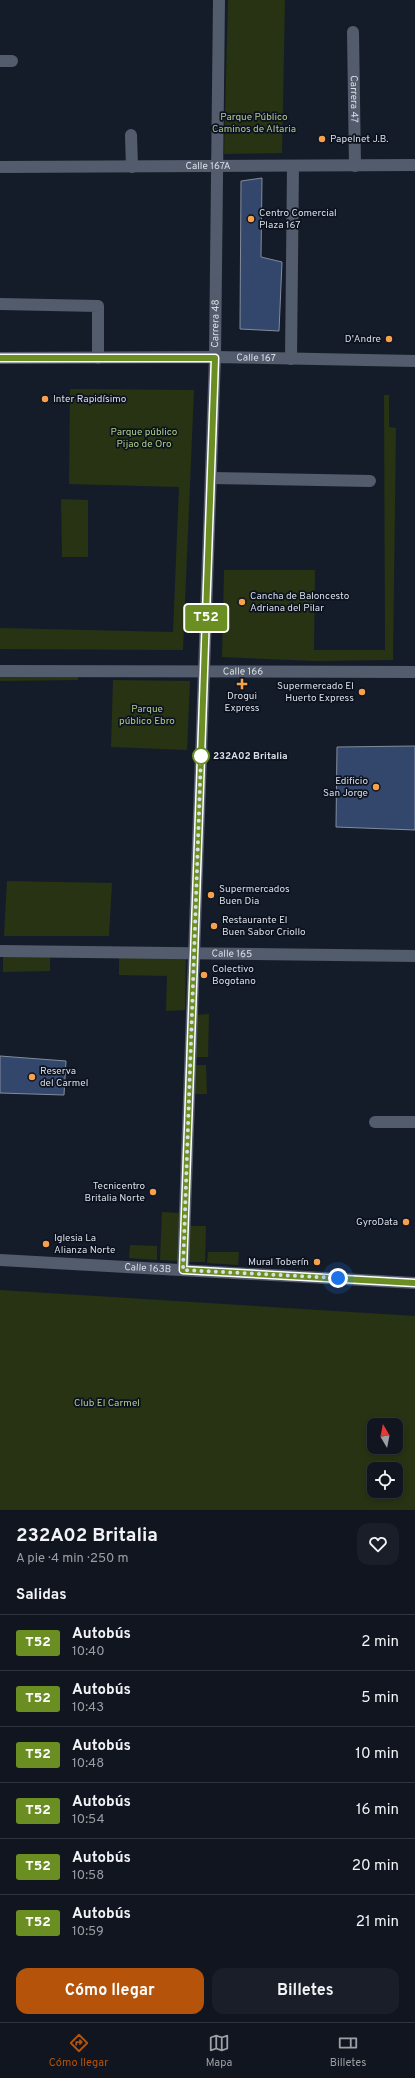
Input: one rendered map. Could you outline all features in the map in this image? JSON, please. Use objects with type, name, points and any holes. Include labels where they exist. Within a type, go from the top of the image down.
[{"type":"street","name":"Carrera 48","points":[[183,1270],[215,358],[219,0]]},
{"type":"street","name":"Carrera 47","points":[[353,32],[355,166]]},
{"type":"street","points":[[131,135],[132,167]]},
{"type":"street","name":"Calle 167A","points":[[0,167],[415,165]]},
{"type":"street","points":[[291,359],[293,166]]},
{"type":"street","points":[[0,304],[98,306],[98,358]]},
{"type":"street","name":"Calle 167","points":[[0,358],[215,358],[415,361]]},
{"type":"street","points":[[211,478],[370,482]]},
{"type":"street","name":"Calle 166","points":[[0,671],[204,673],[415,672]]},
{"type":"street","name":"Calle 165","points":[[0,951],[415,956]]},
{"type":"street","points":[[375,1122],[415,1122]]},
{"type":"street","name":"Calle 163B","points":[[0,1260],[415,1283]]},
{"type":"green space","name":"Parque Público Caminos de Altaria","points":[[228,0],[285,0],[282,153],[224,154]]},
{"type":"green space","name":"Parque público Pijao de Oro","points":[[70,389],[194,390],[183,650],[0,649],[0,628],[173,632],[179,487],[69,484]]},
{"type":"green space","points":[[384,395],[389,395],[389,427],[396,428],[393,660],[315,661],[222,657],[224,570],[315,570],[314,650],[385,650]]},
{"type":"green space","points":[[61,499],[88,500],[88,557],[62,557]]},
{"type":"green space","points":[[0,675],[78,675],[78,680],[0,681]]},
{"type":"green space","name":"Parque público Ebro","points":[[113,680],[190,681],[187,750],[111,747]]},
{"type":"green space","points":[[7,881],[112,883],[109,936],[4,936]]},
{"type":"green space","points":[[119,956],[186,956],[185,1010],[166,1011],[167,976],[119,975]]},
{"type":"green space","points":[[3,957],[50,957],[50,971],[3,972]]},
{"type":"green space","points":[[209,1014],[208,1057],[194,1057],[196,1015]]},
{"type":"green space","points":[[194,1065],[206,1065],[207,1094],[194,1094]]},
{"type":"green space","points":[[162,1212],[181,1213],[179,1261],[160,1260]]},
{"type":"green space","points":[[188,1226],[206,1226],[205,1262],[187,1262]]},
{"type":"green space","points":[[130,1245],[157,1246],[157,1260],[129,1258]]},
{"type":"green space","points":[[208,1252],[239,1252],[238,1265],[207,1263]]},
{"type":"green space","name":"Club El Carmel","points":[[0,1290],[415,1316],[415,1510],[0,1510]]},
{"type":"building","name":"Centro Comercial Plaza 167","points":[[262,178],[261,257],[282,262],[279,331],[240,329],[241,181]]},
{"type":"building","name":"Edificio San Jorge","points":[[415,746],[415,830],[336,827],[337,747]]},
{"type":"building","name":"Reserva del Carmel","points":[[0,1056],[66,1061],[64,1095],[0,1093]]},
{"type":"bus line","name":"T52","points":[[0,358],[215,358],[183,1270],[415,1283]]},
{"type":"place","name":"Papelnet J.B.","points":[[322,139]]},
{"type":"place","name":"Centro Comercial Plaza 167","points":[[251,219]]},
{"type":"place","name":"D'Andre","points":[[389,339]]},
{"type":"place","name":"Inter Rapidísimo","points":[[45,399]]},
{"type":"place","name":"Cancha de Baloncesto Adriana del Pilar","points":[[242,602]]},
{"type":"place","name":"Drogui Express","points":[[242,684]]},
{"type":"place","name":"Supermercado El Huerto Express","points":[[362,692]]},
{"type":"place","name":"232A02 Britalia","points":[[201,756]]},
{"type":"place","name":"Edificio San Jorge","points":[[376,787]]},
{"type":"place","name":"Supermercados Buen Dia","points":[[211,895]]},
{"type":"place","name":"Restaurante El Buen Sabor Criollo","points":[[214,926]]},
{"type":"place","name":"Colectivo Bogotano","points":[[204,975]]},
{"type":"place","name":"Reserva del Carmel","points":[[32,1077]]},
{"type":"place","name":"Tecnicentro Britalia Norte","points":[[153,1192]]},
{"type":"place","name":"GyroData","points":[[406,1222]]},
{"type":"place","name":"Iglesia La Alianza Norte","points":[[46,1244]]},
{"type":"place","name":"Mural Toberín","points":[[317,1262]]},
{"type":"route","points":[[201,756],[183,1270],[338,1278]]}]
